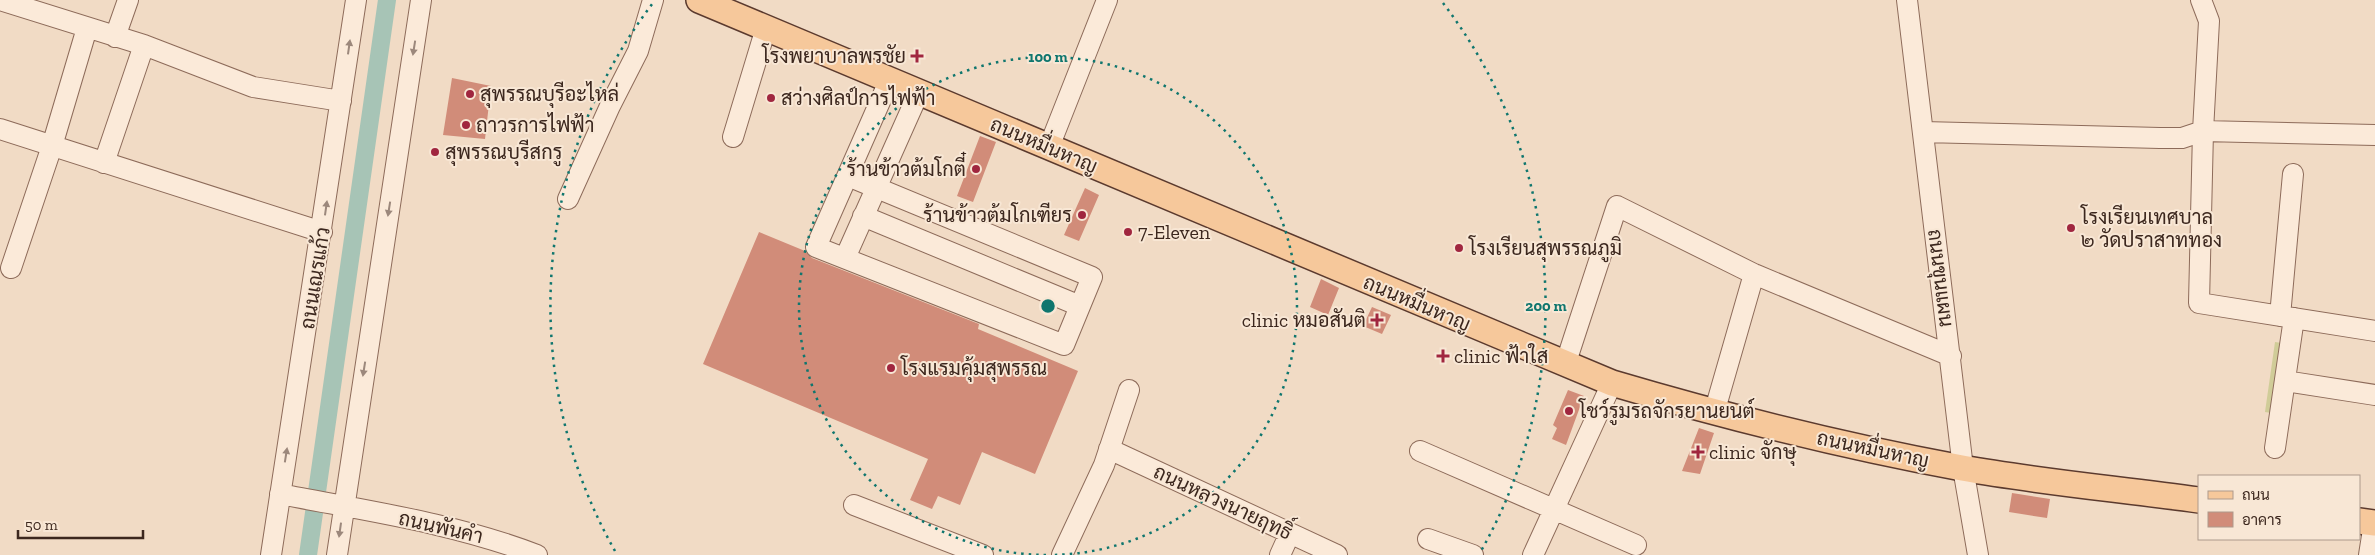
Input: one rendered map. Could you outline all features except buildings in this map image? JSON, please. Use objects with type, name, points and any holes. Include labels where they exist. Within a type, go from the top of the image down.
[{"type":"main road","name":"ถนนหมื่นหาญ","points":[[705,1],[1565,365],[1612,383],[1714,414],[1963,468],[2198,500]]},
{"type":"street","points":[[0,0],[144,45],[253,87],[342,101]]},
{"type":"street","points":[[115,36],[128,0]]},
{"type":"street","name":"ถนนเณรแก้ว","points":[[271,555],[290,496],[322,232],[356,0]]},
{"type":"street","points":[[336,555],[421,0]]},
{"type":"street","points":[[568,199],[610,106],[638,51],[653,0]]},
{"type":"street","points":[[1049,147],[1107,0]]},
{"type":"street","name":"ถนนขุนแผน","points":[[1907,0],[1963,468],[1978,555]]},
{"type":"street","points":[[2201,0],[2209,21],[2203,131],[2199,303],[2375,331]]},
{"type":"street","points":[[11,268],[52,146],[87,28]]},
{"type":"street","points":[[733,137],[766,28]]},
{"type":"street","points":[[104,163],[144,45]]},
{"type":"street","points":[[848,176],[1092,277],[1064,345],[816,247],[890,79]]},
{"type":"street","points":[[845,258],[919,92]]},
{"type":"street","points":[[0,129],[322,232]]},
{"type":"street","points":[[1923,132],[2175,138],[2182,138],[2203,131],[2375,135]]},
{"type":"street","points":[[2275,448],[2285,381],[2294,174]]},
{"type":"street","points":[[1565,365],[1617,206],[1754,274],[1951,356]]},
{"type":"street","points":[[863,216],[1080,306]]},
{"type":"street","points":[[1714,414],[1754,274]]},
{"type":"street","points":[[2285,381],[2375,395]]},
{"type":"street","points":[[1532,555],[1612,383]]},
{"type":"street","points":[[1062,555],[1104,465],[1129,390]]},
{"type":"street","name":"ถนนหลวงนายฤทธิ์","points":[[1109,449],[1336,555]]},
{"type":"street","points":[[1420,451],[1553,507],[1636,545]]},
{"type":"street","name":"ถนนพันคำ","points":[[290,496],[434,523],[498,540],[537,555]]},
{"type":"street","points":[[854,505],[983,555]]},
{"type":"street","points":[[2369,522],[2369,555]]},
{"type":"street","points":[[1280,555],[1290,533]]},
{"type":"street","points":[[1428,538],[1473,555]]},
{"type":"shaded area","points":[[2275,342],[2300,346],[2289,416],[2265,412]]},
{"type":"waterway","points":[[308,555],[387,0]]},
{"type":"place","name":"โรงพยาบาลพรชัย","points":[[917,56]]},
{"type":"place","name":"สุพรรณบุรีอะไหล่","points":[[470,94]]},
{"type":"place","name":"สว่างศิลป์การไฟฟ้า","points":[[771,98]]},
{"type":"place","name":"ถาวรการไฟฟ้า","points":[[466,125]]},
{"type":"place","name":"สุพรรณบุรีสกรู","points":[[435,152]]},
{"type":"place","name":"ร้านข้าวต้มโกตี๋","points":[[976,169]]},
{"type":"place","name":"ร้านข้าวต้มโกเฑียร","points":[[1082,215]]},
{"type":"place","name":"โรงเรียนเทศบาล ๒ วัดปราสาททอง","points":[[2071,228]]},
{"type":"place","name":"7-Eleven","points":[[1128,232]]},
{"type":"place","name":"โรงเรียนสุพรรณภูมิ","points":[[1459,248]]},
{"type":"place","name":"clinic หมอสันติ","points":[[1377,320]]},
{"type":"place","name":"clinic ฟ้าใส","points":[[1443,356]]},
{"type":"place","name":"โรงแรมคุ้มสุพรรณ","points":[[891,368]]},
{"type":"place","name":"โชว์รูมรถจักรยานยนต์","points":[[1569,411]]},
{"type":"place","name":"clinic จักษุ","points":[[1698,452]]}]
